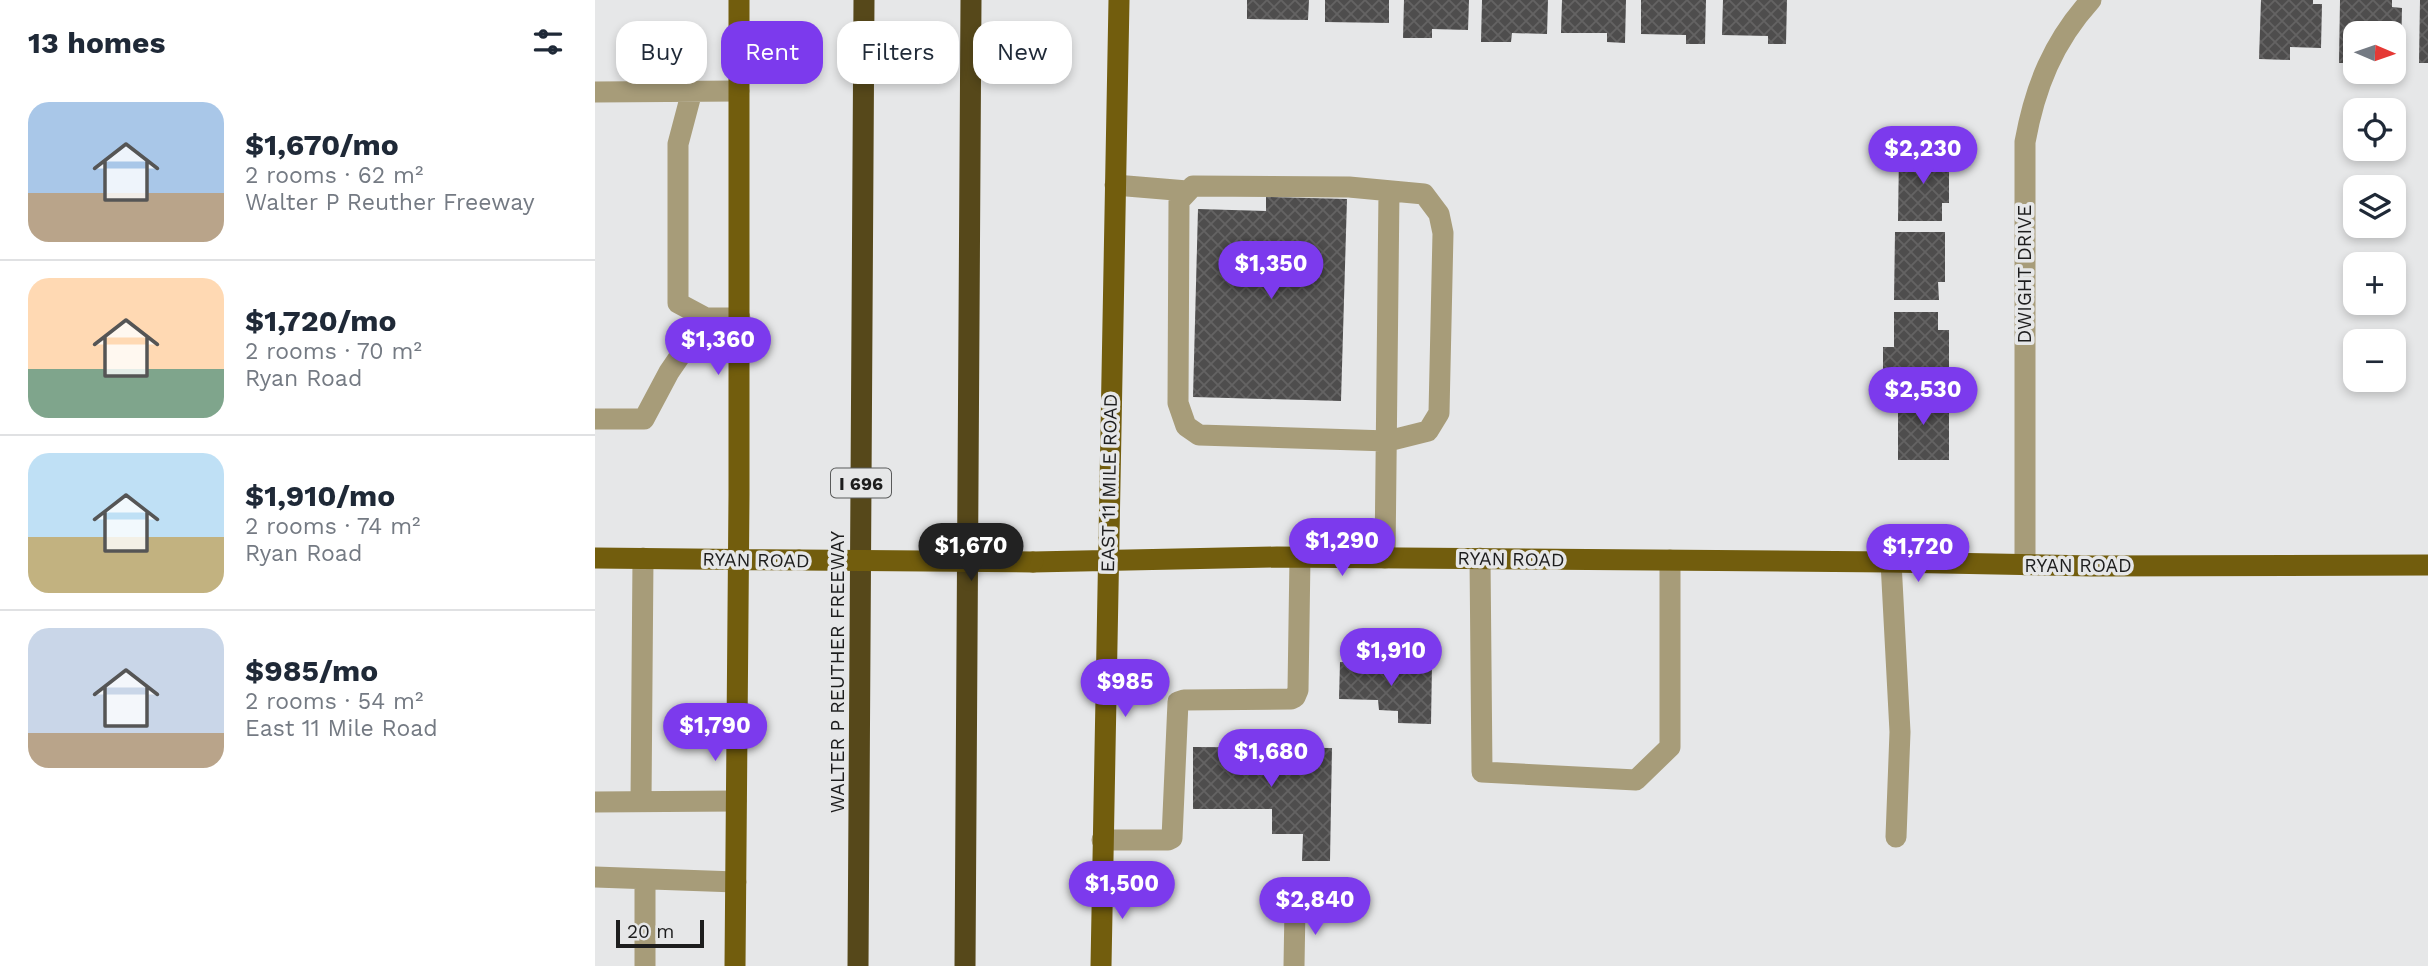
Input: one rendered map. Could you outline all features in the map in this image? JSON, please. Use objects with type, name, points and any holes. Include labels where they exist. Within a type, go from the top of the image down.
[{"type":"highway","name":"WALTER P REUTHER FREEWAY","points":[[857,966],[864,0]]},
{"type":"highway","points":[[965,966],[971,0]]},
{"type":"main road","points":[[735,966],[739,560],[739,0]]},
{"type":"main road","name":"EAST 11 MILE ROAD","points":[[1101,966],[1119,0]]},
{"type":"main road","name":"RYAN ROAD","points":[[595,558],[1108,562],[1300,557],[2025,565],[2428,565]]},
{"type":"street","name":"DWIGHT DRIVE","points":[[2025,565],[2025,142],[2033,103],[2049,59],[2073,20],[2091,0]]},
{"type":"street","points":[[595,92],[739,90]]},
{"type":"street","points":[[692,91],[678,144],[678,303],[706,318],[740,318]]},
{"type":"street","points":[[1115,185],[1187,191]]},
{"type":"street","points":[[1193,186],[1349,187],[1424,194],[1439,214],[1443,233],[1439,413],[1428,431],[1388,441],[1199,435],[1186,426],[1178,403],[1179,201],[1187,191],[1193,186]]},
{"type":"street","points":[[1385,558],[1389,191]]},
{"type":"street","points":[[595,419],[643,419],[669,372],[706,318]]},
{"type":"street","points":[[1102,840],[1172,838],[1178,702],[1295,697],[1298,691],[1300,557]]},
{"type":"street","points":[[641,801],[643,558]]},
{"type":"street","points":[[1480,558],[1482,772],[1636,780],[1670,747],[1671,560]]},
{"type":"street","points":[[1891,562],[1900,732],[1896,837]]},
{"type":"street","points":[[595,802],[736,801]]},
{"type":"street","points":[[595,877],[736,882]]},
{"type":"street","points":[[645,879],[645,966]]},
{"type":"street","points":[[1294,966],[1295,907]]},
{"type":"building","points":[[1247,0],[1309,0],[1308,20],[1247,19]]},
{"type":"building","points":[[1325,0],[1389,0],[1389,23],[1325,22]]},
{"type":"building","points":[[1404,0],[1469,0],[1468,30],[1432,29],[1432,38],[1403,38]]},
{"type":"building","points":[[1482,0],[1548,0],[1547,34],[1512,33],[1511,42],[1481,42]]},
{"type":"building","points":[[1562,0],[1626,0],[1625,43],[1607,42],[1607,33],[1561,33]]},
{"type":"building","points":[[1641,0],[1706,0],[1705,44],[1686,44],[1686,35],[1641,34]]},
{"type":"building","points":[[1723,0],[1787,0],[1786,44],[1768,44],[1768,36],[1722,35]]},
{"type":"building","points":[[2261,0],[2313,0],[2313,4],[2322,4],[2321,48],[2290,47],[2290,60],[2259,59]]},
{"type":"building","points":[[2340,0],[2392,0],[2392,7],[2402,8],[2402,21],[2343,21],[2343,63],[2339,63]]},
{"type":"building","points":[[2420,0],[2428,0],[2428,63],[2419,63]]},
{"type":"building","points":[[1899,153],[1949,153],[1949,203],[1942,203],[1942,221],[1898,221]]},
{"type":"building","points":[[1266,197],[1347,199],[1341,401],[1193,397],[1198,209],[1266,211]]},
{"type":"building","points":[[1895,232],[1945,232],[1945,282],[1938,282],[1939,300],[1894,300]]},
{"type":"building","points":[[1894,312],[1938,312],[1938,330],[1949,330],[1949,377],[1883,377],[1883,347],[1894,347]]},
{"type":"building","points":[[1898,392],[1942,392],[1942,410],[1949,410],[1949,460],[1898,460]]},
{"type":"building","points":[[1340,662],[1432,664],[1431,724],[1398,723],[1398,711],[1379,710],[1378,700],[1339,699]]},
{"type":"building","points":[[1193,747],[1332,748],[1330,861],[1302,861],[1303,834],[1272,834],[1272,809],[1193,809]]}]
